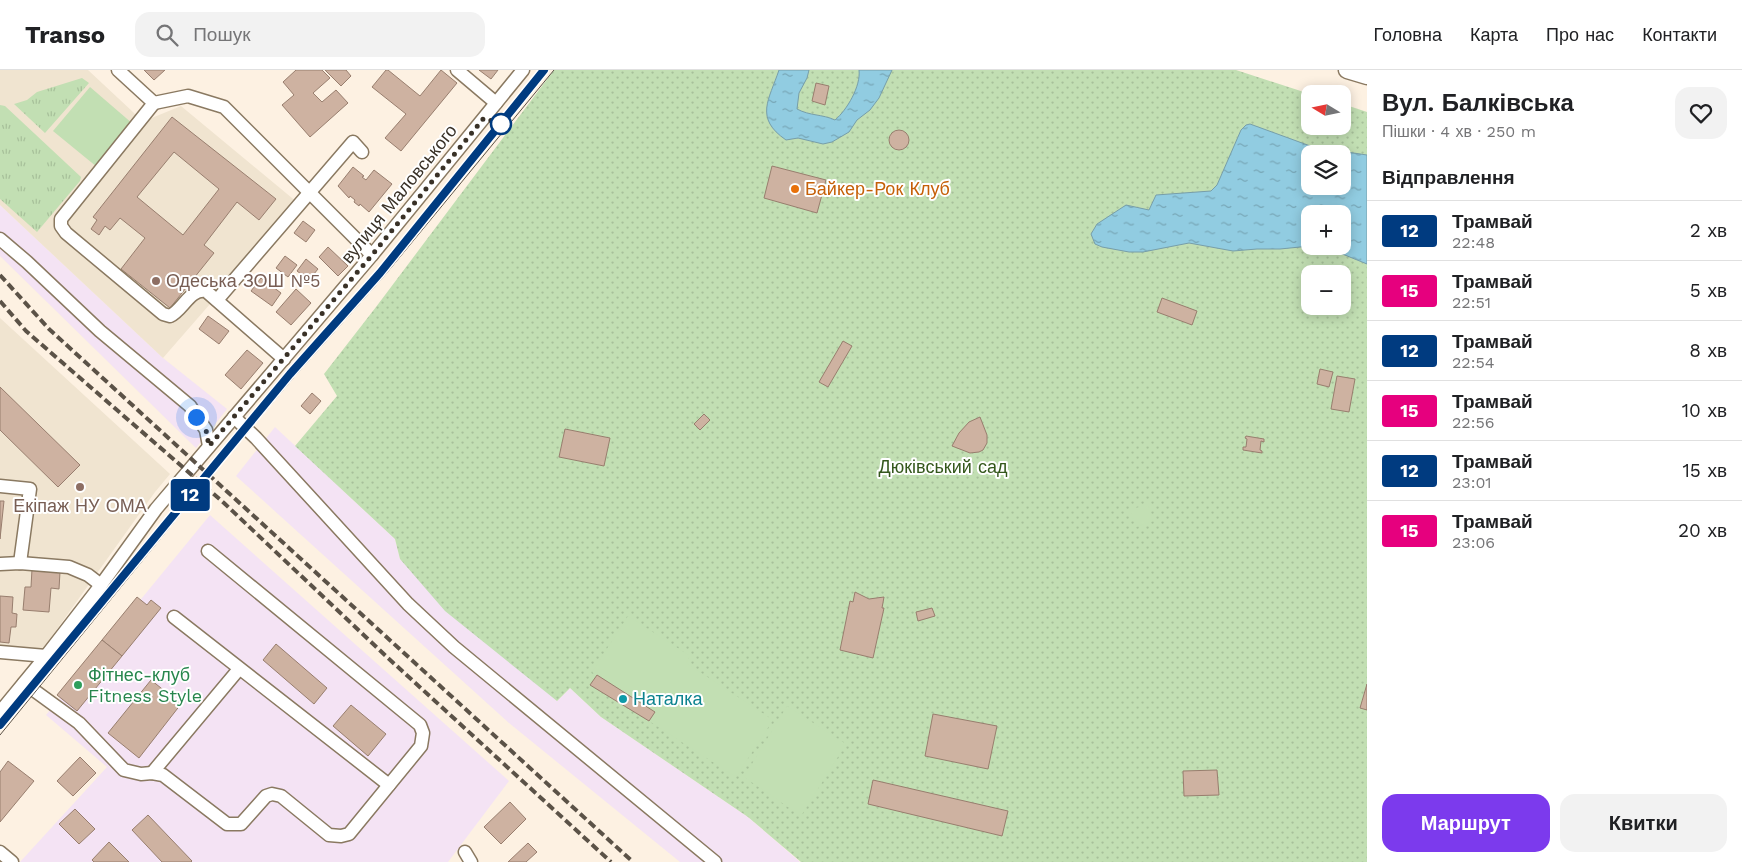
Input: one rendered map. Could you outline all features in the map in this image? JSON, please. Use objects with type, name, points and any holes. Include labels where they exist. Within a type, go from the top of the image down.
[{"type":"main road","points":[[1347,70],[1367,76]]},
{"type":"street","points":[[118,70],[154,103]]},
{"type":"street","points":[[458,70],[496,103]]},
{"type":"street","name":"вулиця Маловського","points":[[0,712],[101,585],[156,509],[372,255],[523,70]]},
{"type":"street","points":[[284,359],[206,291],[200,290],[194,293],[175,314],[170,316],[163,314],[66,233],[61,226],[61,219],[154,103],[188,96],[224,107],[372,255]]},
{"type":"street","points":[[217,300],[353,142],[362,152]]},
{"type":"street","points":[[0,239],[100,330],[190,406],[206,430],[209,446]]},
{"type":"street","points":[[234,417],[256,438],[408,604],[461,653],[715,862]]},
{"type":"street","points":[[0,486],[30,489],[20,563]]},
{"type":"street","points":[[24,683],[79,723],[124,770],[163,776],[227,824],[241,824],[266,796],[272,794],[281,796],[329,834],[341,836],[349,834],[421,746],[423,733],[420,725],[208,552]]},
{"type":"street","points":[[0,564],[20,563],[69,567],[88,575],[101,585]]},
{"type":"street","points":[[174,617],[389,785]]},
{"type":"street","points":[[0,652],[46,656]]},
{"type":"street","points":[[152,773],[239,669]]},
{"type":"street","points":[[0,852],[12,862]]},
{"type":"shaded area","name":"Одеська ЗОШ №5","points":[[0,70],[88,70],[142,122],[181,106],[298,203],[163,358],[0,205]]},
{"type":"shaded area","points":[[0,205],[163,358],[227,409],[196,448],[0,256]]},
{"type":"shaded area","name":"Екіпаж НУ ОМА","points":[[0,318],[170,474],[155,492],[42,650],[0,646]]},
{"type":"shaded area","points":[[275,427],[395,539],[400,559],[557,701],[570,688],[601,717],[748,817],[800,862],[680,862],[509,723],[236,476]]},
{"type":"shaded area","points":[[210,515],[509,781],[448,862],[20,862],[107,767],[46,715]]},
{"type":"green space","name":"Дюківський сад","points":[[554,70],[1236,70],[1301,91],[1301,135],[1351,135],[1351,107],[1367,112],[1367,862],[801,862],[748,817],[601,717],[570,688],[557,701],[445,611],[400,559],[395,539],[295,446],[337,396],[324,374]]},
{"type":"green space","points":[[82,78],[89,83],[45,133],[14,104],[27,100],[37,92]]},
{"type":"green space","points":[[90,87],[133,124],[97,167],[53,131]]},
{"type":"green space","points":[[0,105],[5,106],[81,177],[80,181],[37,232],[0,199]]},
{"type":"green space","points":[[1148,504],[1153,521],[1136,527],[1130,510]]},
{"type":"green space","points":[[628,616],[690,656],[686,663],[773,720],[736,777],[649,721],[654,712],[592,672]]},
{"type":"green space","points":[[787,706],[846,744],[801,816],[744,777]]},
{"type":"water","points":[[779,70],[809,70],[799,93],[797,109],[835,120],[852,97],[858,83],[859,70],[892,70],[879,98],[870,110],[857,120],[849,132],[832,142],[823,144],[798,138],[786,140],[770,124],[767,116],[768,100]]},
{"type":"water","points":[[1250,124],[1308,145],[1301,145],[1301,195],[1351,195],[1351,153],[1367,155],[1367,264],[1345,255],[1351,255],[1351,205],[1301,205],[1301,247],[1233,251],[1189,243],[1143,252],[1129,252],[1095,244],[1091,234],[1097,224],[1126,205],[1149,210],[1156,195],[1211,191],[1217,185],[1241,130]]},
{"type":"building","points":[[144,70],[165,70],[154,80]]},
{"type":"building","points":[[296,70],[322,70],[330,78],[313,93],[322,102],[336,90],[348,103],[310,137],[282,105],[294,95],[283,82]]},
{"type":"building","points":[[325,70],[346,70],[351,76],[341,86]]},
{"type":"building","points":[[386,70],[420,96],[441,70],[457,83],[401,151],[385,138],[406,114],[372,87]]},
{"type":"building","points":[[479,70],[498,70],[491,79]]},
{"type":"building","points":[[816,83],[829,86],[825,105],[812,101]]},
{"type":"building","points":[[172,117],[276,199],[259,220],[237,202],[204,245],[214,253],[170,308],[121,269],[145,238],[120,218],[110,230],[105,226],[99,235],[91,229],[97,220],[93,217]],"holes":[[[174,152],[219,189],[183,235],[137,197]]]},
{"type":"building","points":[[899,130],[906,133],[909,140],[906,147],[899,150],[892,147],[889,140],[892,133]]},
{"type":"building","name":"Байкер-Рок Клуб","points":[[772,166],[826,180],[817,213],[764,198]]},
{"type":"building","points":[[353,167],[366,180],[374,170],[392,184],[369,212],[360,204],[359,206],[354,202],[355,200],[350,196],[349,198],[338,186]]},
{"type":"building","points":[[303,221],[315,230],[306,242],[294,233]]},
{"type":"building","points":[[328,247],[348,266],[338,276],[319,257]]},
{"type":"building","points":[[285,256],[297,265],[288,277],[276,268]]},
{"type":"building","points":[[306,259],[318,269],[309,280],[297,271]]},
{"type":"building","points":[[261,278],[281,293],[272,306],[251,291]]},
{"type":"building","points":[[296,289],[311,303],[291,325],[276,312]]},
{"type":"building","points":[[1162,298],[1197,311],[1192,325],[1157,312]]},
{"type":"building","points":[[208,316],[229,331],[219,344],[199,329]]},
{"type":"building","points":[[843,341],[852,346],[828,387],[819,382]]},
{"type":"building","points":[[247,350],[263,363],[241,389],[225,375]]},
{"type":"building","points":[[1320,369],[1333,372],[1329,387],[1317,384]]},
{"type":"building","points":[[1337,376],[1355,379],[1349,412],[1331,409]]},
{"type":"building","points":[[0,387],[80,465],[58,487],[0,430]]},
{"type":"building","points":[[312,393],[321,401],[310,414],[301,406]]},
{"type":"building","points":[[704,414],[710,420],[700,430],[694,424]]},
{"type":"building","points":[[980,417],[987,435],[987,443],[983,450],[970,453],[952,446],[959,433],[969,422]]},
{"type":"building","points":[[565,429],[610,438],[604,466],[559,457]]},
{"type":"building","points":[[1246,436],[1264,439],[1264,442],[1261,441],[1260,450],[1262,453],[1243,450],[1243,447],[1246,447]]},
{"type":"building","points":[[0,501],[4,501],[0,539]]},
{"type":"building","points":[[32,569],[60,572],[59,589],[51,588],[49,612],[23,610],[25,587],[31,587]]},
{"type":"building","points":[[855,592],[869,599],[884,597],[882,608],[884,608],[873,658],[840,650],[850,601],[853,602]]},
{"type":"building","points":[[0,596],[13,597],[12,613],[17,614],[16,627],[11,627],[9,643],[0,642]]},
{"type":"building","points":[[137,597],[147,605],[151,600],[161,608],[122,656],[102,640]]},
{"type":"building","points":[[932,608],[935,616],[918,621],[916,612]]},
{"type":"building","points":[[102,640],[122,656],[77,711],[57,695]]},
{"type":"building","points":[[276,644],[327,688],[314,704],[263,660]]},
{"type":"building","name":"Наталка","points":[[597,675],[655,712],[649,721],[590,685]]},
{"type":"building","points":[[151,680],[181,704],[139,758],[108,733]]},
{"type":"building","points":[[1367,684],[1367,710],[1360,708]]},
{"type":"building","points":[[351,705],[386,734],[368,756],[333,726]]},
{"type":"building","points":[[933,714],[997,726],[988,769],[925,756]]},
{"type":"building","points":[[80,757],[96,773],[73,796],[57,781]]},
{"type":"building","points":[[8,761],[34,781],[0,822],[0,772]]},
{"type":"building","points":[[1217,770],[1219,795],[1184,796],[1183,771]]},
{"type":"building","points":[[873,780],[1008,811],[1002,836],[868,804]]},
{"type":"building","points":[[510,802],[526,819],[501,844],[484,827]]},
{"type":"building","points":[[75,809],[95,829],[79,844],[59,824]]},
{"type":"building","points":[[148,815],[191,862],[162,862],[132,830]]},
{"type":"building","points":[[109,842],[129,862],[94,862],[92,860]]},
{"type":"building","points":[[528,843],[537,852],[526,862],[508,862]]},
{"type":"tram line","name":"12","points":[[0,725],[290,374],[380,273],[544,70]]},
{"type":"tram line","points":[[0,735],[223,462],[294,377],[385,275],[554,70]]},
{"type":"railway","points":[[0,275],[49,329],[633,862]]},
{"type":"railway","points":[[0,301],[26,331],[224,503],[388,658],[611,862]]},
{"type":"place","name":"Байкер-Рок Клуб","points":[[795,189]]},
{"type":"place","name":"Одеська ЗОШ №5","points":[[156,281]]},
{"type":"place","name":"Екіпаж НУ ОМА","points":[[80,487]]},
{"type":"place","name":"Фітнес-клуб Fitness Style","points":[[78,685]]},
{"type":"place","name":"Наталка","points":[[623,699]]},
{"type":"route","points":[[196,417],[206,430],[209,446],[372,255],[484,118],[501,124]]}]
